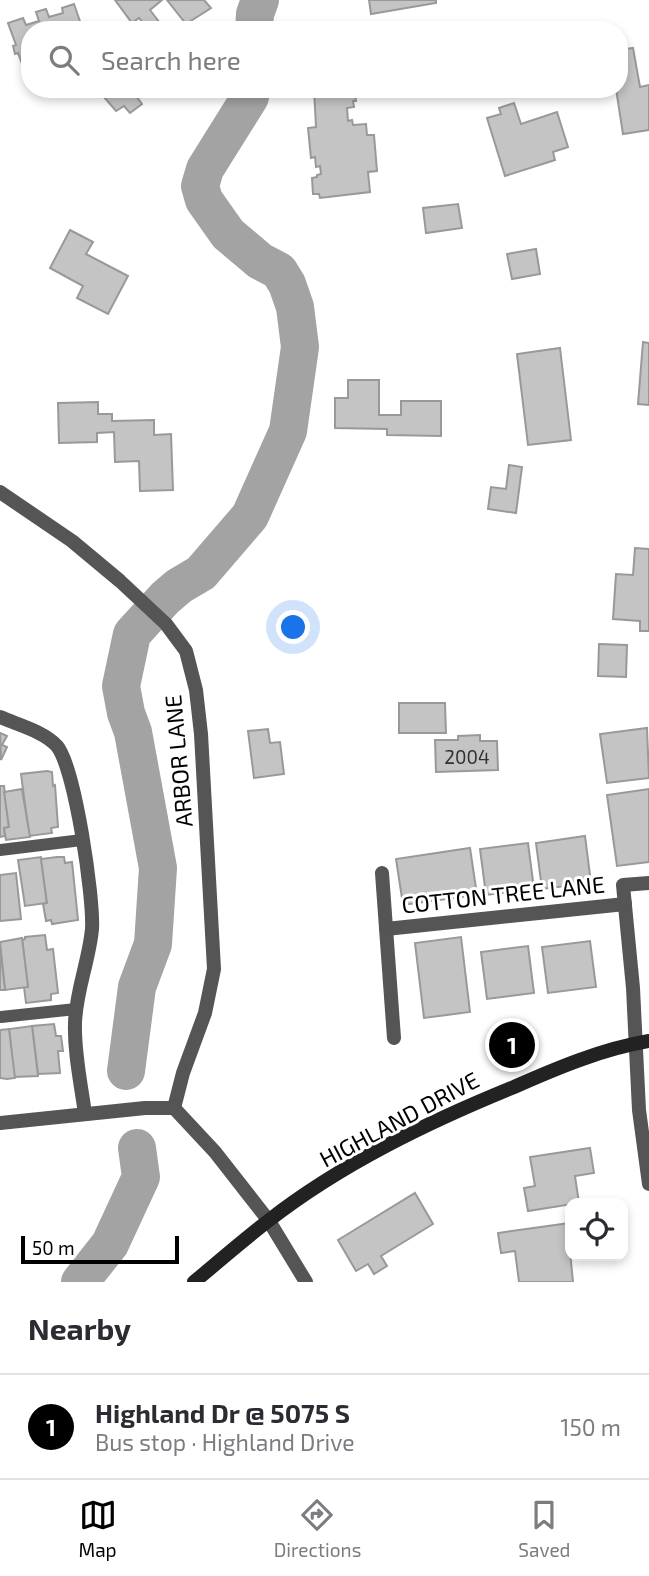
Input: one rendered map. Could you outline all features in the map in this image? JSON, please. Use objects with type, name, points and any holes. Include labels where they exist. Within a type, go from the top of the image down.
[{"type":"main road","name":"HIGHLAND DRIVE","points":[[194,1282],[269,1220],[381,1149],[558,1068],[642,1042]]},
{"type":"street","name":"ARBOR LANE","points":[[0,492],[72,541],[166,624],[186,651],[196,690],[207,816],[214,970],[205,1013],[183,1073],[174,1108]]},
{"type":"street","points":[[0,718],[41,735],[56,745],[68,770],[93,913],[76,1009],[75,1034],[85,1114]]},
{"type":"street","points":[[382,873],[394,1038]]},
{"type":"street","name":"COTTON TREE LANE","points":[[649,883],[623,885],[633,988],[642,1042],[639,1110],[649,1184]]},
{"type":"street","name":"COTTON TREE LANE","points":[[386,929],[625,904]]},
{"type":"street","points":[[0,1123],[145,1108],[174,1108],[215,1152],[269,1220],[306,1282]]},
{"type":"lane","points":[[0,850],[82,840]]},
{"type":"lane","points":[[1,1017],[76,1009]]},
{"type":"building","points":[[115,0],[162,0],[150,10],[158,21],[141,21],[139,18],[131,21]]},
{"type":"building","points":[[167,0],[204,0],[211,8],[191,21],[184,21]]},
{"type":"building","points":[[369,0],[436,0],[436,3],[371,14]]},
{"type":"building","points":[[74,4],[80,21],[39,21],[36,12],[46,9],[49,17],[63,13],[62,8]]},
{"type":"building","points":[[23,18],[21,61],[18,53],[15,54],[13,46],[16,45],[8,23]]},
{"type":"building","points":[[633,48],[640,87],[649,85],[649,130],[623,134],[617,98],[628,98],[628,49]]},
{"type":"building","points":[[105,98],[138,98],[142,104],[130,113],[124,106],[116,111]]},
{"type":"building","points":[[314,98],[356,98],[354,107],[347,108],[348,121],[352,120],[353,125],[366,124],[367,135],[374,135],[377,171],[368,172],[370,192],[320,198],[319,194],[313,194],[312,178],[321,174],[320,166],[316,167],[315,157],[311,158],[308,128],[316,127]]},
{"type":"building","points":[[514,103],[521,124],[557,112],[568,147],[553,152],[555,160],[505,176],[487,118],[501,114],[499,108]]},
{"type":"building","points":[[458,204],[462,228],[426,233],[423,208]]},
{"type":"building","points":[[70,230],[93,242],[86,254],[128,276],[108,314],[77,298],[83,286],[50,268]]},
{"type":"building","points":[[536,249],[540,274],[512,279],[507,254]]},
{"type":"building","points":[[643,342],[649,343],[649,405],[638,404]]},
{"type":"building","points":[[560,348],[571,440],[528,445],[517,354]]},
{"type":"building","points":[[348,380],[379,380],[379,415],[401,415],[401,401],[441,401],[441,436],[387,435],[387,429],[335,428],[335,398],[348,398]]},
{"type":"building","points":[[98,402],[98,414],[112,414],[112,421],[154,420],[154,435],[171,434],[173,490],[140,491],[139,461],[115,462],[114,432],[97,433],[97,442],[59,443],[58,403]]},
{"type":"building","points":[[509,465],[522,467],[516,513],[488,509],[491,487],[506,489]]},
{"type":"building","points":[[635,548],[649,549],[649,631],[640,631],[640,621],[613,619],[616,574],[633,575]]},
{"type":"building","points":[[599,644],[627,645],[626,677],[598,676]]},
{"type":"building","points":[[399,703],[445,703],[446,733],[399,733]]},
{"type":"building","points":[[647,728],[649,778],[607,783],[600,734]]},
{"type":"building","points":[[268,729],[270,743],[280,742],[284,774],[254,778],[248,731]]},
{"type":"building","points":[[0,733],[7,736],[2,745],[7,747],[1,760]]},
{"type":"building","points":[[480,735],[480,741],[497,741],[498,770],[436,772],[435,740],[458,740],[458,736]]},
{"type":"building","points":[[52,772],[53,786],[55,785],[58,827],[51,828],[52,833],[29,836],[21,774]]},
{"type":"building","points":[[0,786],[4,786],[9,827],[4,828],[5,836],[0,837]]},
{"type":"building","points":[[22,789],[30,837],[6,840],[4,828],[9,827],[4,792]]},
{"type":"building","points":[[649,789],[649,862],[617,866],[607,795]]},
{"type":"building","points":[[585,836],[591,883],[542,889],[536,843]]},
{"type":"building","points":[[528,843],[534,889],[486,895],[480,849]]},
{"type":"building","points":[[470,848],[477,895],[403,905],[396,859]]},
{"type":"building","points":[[41,857],[47,903],[25,906],[18,860]]},
{"type":"building","points":[[64,857],[65,863],[72,862],[78,920],[52,924],[51,920],[46,921],[43,904],[47,903],[41,859]]},
{"type":"building","points":[[16,873],[21,919],[0,921],[0,875]]},
{"type":"building","points":[[45,935],[47,950],[53,949],[58,993],[51,994],[51,1000],[26,1003],[24,987],[28,987],[22,940],[25,937]]},
{"type":"building","points":[[461,937],[470,1012],[424,1018],[415,943]]},
{"type":"building","points":[[22,938],[28,987],[5,990],[0,942]]},
{"type":"building","points":[[590,941],[596,987],[548,993],[542,947]]},
{"type":"building","points":[[528,946],[534,993],[487,999],[481,952]]},
{"type":"building","points":[[0,947],[5,990],[0,990]]},
{"type":"building","points":[[54,1024],[56,1036],[61,1036],[63,1051],[58,1051],[60,1073],[38,1074],[32,1026]]},
{"type":"building","points":[[32,1026],[38,1076],[14,1077],[9,1029]]},
{"type":"building","points":[[9,1029],[15,1078],[7,1079],[0,1078],[0,1030]]},
{"type":"building","points":[[590,1148],[594,1173],[575,1176],[578,1198],[565,1198],[565,1205],[528,1211],[524,1188],[535,1186],[530,1157]]},
{"type":"building","points":[[415,1193],[433,1224],[381,1256],[387,1266],[374,1274],[368,1264],[356,1271],[338,1240]]},
{"type":"building","points":[[565,1224],[565,1261],[571,1261],[573,1282],[519,1282],[515,1251],[501,1253],[498,1233]]},
{"type":"waterway","points":[[255,21],[260,0]]},
{"type":"waterway","points":[[126,1071],[137,987],[153,944],[158,868],[133,732],[121,686],[132,634],[165,598],[201,573],[250,516],[288,431],[300,347],[295,307],[279,271],[260,261],[228,234],[204,200],[200,186],[205,169],[249,98]]},
{"type":"waterway","points":[[80,1282],[110,1244],[141,1177],[137,1148]]},
{"type":"place","name":"Highland Dr @ 5075 S","points":[[512,1045]]}]
